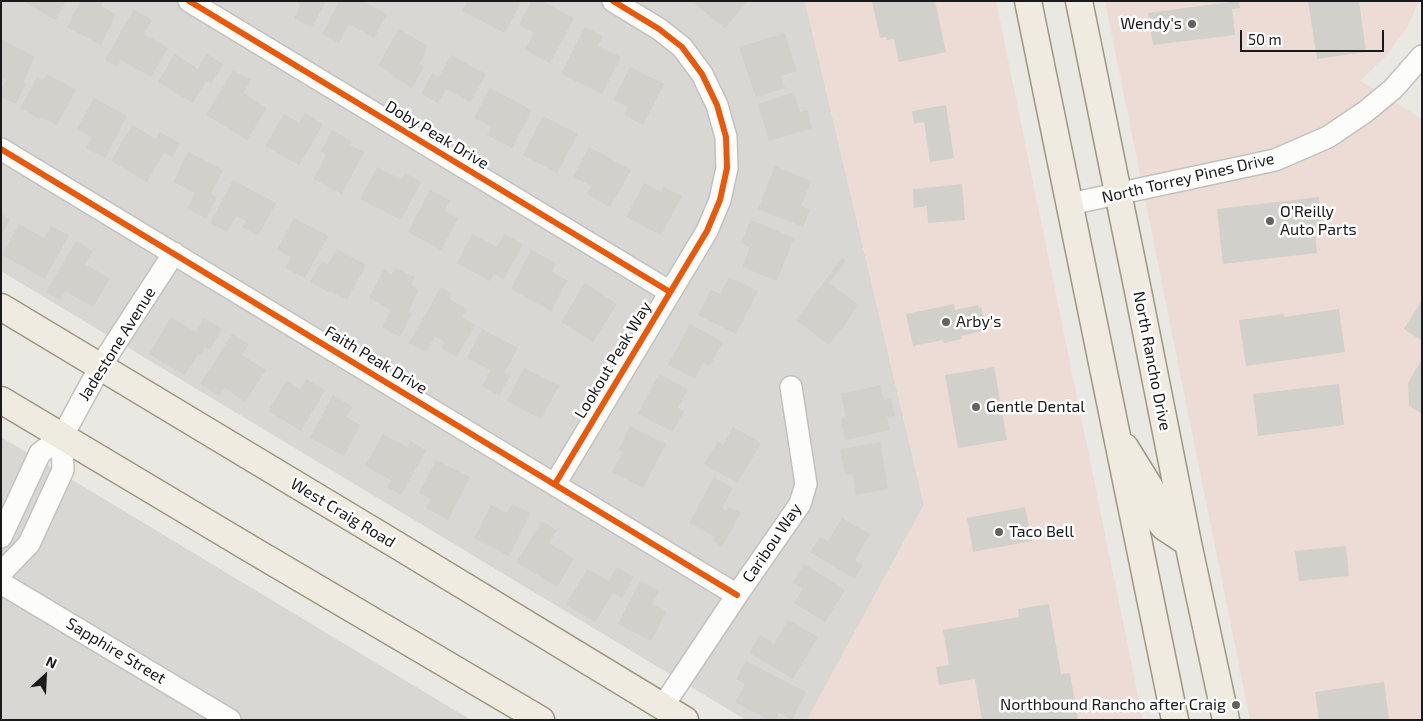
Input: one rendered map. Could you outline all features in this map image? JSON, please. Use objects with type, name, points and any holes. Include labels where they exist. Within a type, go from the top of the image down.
[{"type":"main road","points":[[1028,1],[1175,720]]},
{"type":"main road","name":"North Rancho Drive","points":[[1079,1],[1188,543],[1226,720]]},
{"type":"main road","name":"West Craig Road","points":[[1,308],[674,713]]},
{"type":"main road","points":[[1,400],[541,720]]},
{"type":"main road","points":[[1116,434],[1151,489],[1157,518],[1164,527],[1188,543]]},
{"type":"street","name":"Doby Peak Drive","points":[[189,1],[670,292]]},
{"type":"street","name":"Lookout Peak Way","points":[[555,484],[707,231],[720,200],[727,168],[726,137],[718,105],[702,74],[682,47],[659,29],[613,1]]},
{"type":"street","name":"North Torrey Pines Drive","points":[[1070,204],[1275,160],[1328,137],[1365,112],[1393,89],[1422,56]]},
{"type":"street","name":"Faith Peak Drive","points":[[1,149],[736,595]]},
{"type":"street","name":"Jadestone Avenue","points":[[1,537],[40,453],[62,437],[100,367],[174,253]]},
{"type":"street","name":"Caribou Way","points":[[674,713],[736,595],[800,504],[806,484],[791,387]]},
{"type":"street","points":[[1,573],[29,544],[63,470],[62,437]]},
{"type":"street","name":"Sapphire Street","points":[[1,583],[230,720]]},
{"type":"shaded area","points":[[1,1],[805,1],[924,505],[807,720],[746,720],[1,271]]},
{"type":"shaded area","points":[[805,1],[996,1],[1143,720],[807,720],[924,505]]},
{"type":"shaded area","points":[[1105,1],[1419,1],[1407,28],[1384,58],[1360,81],[1422,119],[1422,720],[1250,720]]},
{"type":"shaded area","points":[[1,437],[471,720],[1,720]]},
{"type":"building","points":[[23,1],[66,1],[55,20]]},
{"type":"building","points":[[81,1],[104,1],[101,6],[116,14],[101,45],[67,27]]},
{"type":"building","points":[[294,1],[326,1],[312,27],[294,18],[301,5]]},
{"type":"building","points":[[339,1],[363,1],[387,14],[374,38],[349,24],[339,43],[322,34]]},
{"type":"building","points":[[467,1],[515,1],[520,4],[505,33],[462,11]]},
{"type":"building","points":[[531,1],[542,1],[574,18],[550,63],[525,50],[534,33],[519,25]]},
{"type":"building","points":[[697,1],[747,1],[725,28],[695,4]]},
{"type":"building","points":[[872,1],[935,1],[946,52],[899,62],[894,39],[880,38]]},
{"type":"building","name":"Wendy's","points":[[1239,1],[1240,8],[1232,9],[1235,35],[1153,45],[1148,13]]},
{"type":"building","points":[[1308,1],[1359,1],[1366,52],[1317,59]]},
{"type":"building","points":[[134,9],[152,20],[144,34],[168,48],[151,77],[121,60],[117,67],[105,60]]},
{"type":"building","points":[[585,27],[603,36],[598,46],[621,57],[602,94],[561,74]]},
{"type":"building","points":[[399,29],[428,46],[419,64],[424,67],[412,88],[378,65]]},
{"type":"building","points":[[785,33],[797,71],[781,76],[785,88],[756,97],[739,47]]},
{"type":"building","points":[[1,39],[35,57],[23,82],[26,84],[16,104],[1,97],[1,90],[7,79],[1,77]]},
{"type":"building","points":[[175,54],[198,69],[207,54],[223,64],[211,84],[206,81],[193,103],[158,82]]},
{"type":"building","points":[[451,55],[486,74],[470,102],[446,89],[438,103],[421,94],[432,73],[439,77]]},
{"type":"building","points":[[630,67],[664,84],[643,125],[624,115],[628,107],[613,100]]},
{"type":"building","points":[[233,70],[251,80],[243,93],[267,108],[247,140],[206,115]]},
{"type":"building","points":[[47,74],[76,90],[57,125],[41,117],[40,119],[20,108],[37,77],[43,80]]},
{"type":"building","points":[[490,88],[532,110],[512,148],[487,135],[491,126],[474,118]]},
{"type":"building","points":[[794,92],[800,112],[807,110],[812,128],[769,141],[758,104]]},
{"type":"building","points":[[94,98],[127,116],[105,158],[86,148],[92,137],[77,129]]},
{"type":"building","points":[[946,105],[954,158],[930,162],[924,122],[914,124],[912,111]]},
{"type":"building","points":[[305,113],[323,124],[299,165],[265,146],[284,114],[299,123]]},
{"type":"building","points":[[543,116],[578,134],[557,173],[523,155]]},
{"type":"building","points":[[132,125],[156,139],[160,132],[180,144],[172,157],[164,152],[147,182],[111,161]]},
{"type":"building","points":[[332,130],[352,141],[350,145],[364,152],[342,194],[313,179],[326,155],[321,151]]},
{"type":"building","points":[[589,147],[631,170],[610,207],[587,194],[591,186],[573,177]]},
{"type":"building","points":[[188,152],[223,170],[211,194],[217,197],[206,218],[187,209],[195,193],[173,182]]},
{"type":"building","points":[[775,166],[811,181],[801,206],[810,210],[803,227],[758,209]]},
{"type":"building","points":[[377,167],[402,180],[405,173],[421,182],[401,220],[360,199]]},
{"type":"building","points":[[233,180],[276,203],[258,236],[242,227],[246,221],[236,216],[227,232],[210,223]]},
{"type":"building","points":[[644,183],[661,192],[664,187],[682,196],[661,235],[626,217]]},
{"type":"building","points":[[962,184],[965,220],[928,223],[927,206],[914,208],[913,189]]},
{"type":"building","points":[[430,190],[450,200],[444,211],[458,218],[441,250],[408,232]]},
{"type":"building","name":"O'Reilly Auto Parts","points":[[1319,197],[1323,232],[1315,233],[1317,253],[1223,264],[1217,209]]},
{"type":"building","points":[[1,214],[10,219],[1,236]]},
{"type":"building","points":[[294,218],[328,236],[305,278],[285,268],[291,257],[277,250]]},
{"type":"building","points":[[751,220],[794,238],[777,281],[742,267],[750,247],[741,243]]},
{"type":"building","points":[[19,224],[44,238],[51,226],[69,235],[45,279],[2,255]]},
{"type":"building","points":[[472,234],[497,247],[504,234],[523,244],[504,279],[494,274],[490,281],[457,263]]},
{"type":"building","points":[[76,241],[93,251],[85,264],[110,279],[93,307],[65,291],[60,300],[46,292]]},
{"type":"building","points":[[337,249],[366,265],[347,300],[310,282],[322,261],[328,264]]},
{"type":"building","points":[[531,250],[556,263],[552,272],[567,280],[551,311],[511,289]]},
{"type":"building","points":[[842,258],[846,261],[829,283],[859,305],[829,345],[796,320]]},
{"type":"building","points":[[396,268],[415,277],[411,285],[419,290],[408,312],[412,314],[400,337],[382,327],[391,310],[369,298],[384,269],[392,274]]},
{"type":"building","points":[[729,277],[758,291],[736,334],[698,315],[711,290],[720,294]]},
{"type":"building","points":[[585,283],[617,304],[593,342],[561,322]]},
{"type":"building","points":[[441,287],[452,294],[449,299],[467,309],[462,317],[475,325],[457,357],[441,348],[445,342],[435,336],[426,352],[409,343]]},
{"type":"building","points":[[1422,300],[1422,341],[1404,329]]},
{"type":"building","name":"Arby's","points":[[954,304],[955,310],[978,305],[979,308],[981,307],[986,329],[961,336],[962,339],[944,343],[943,340],[913,346],[906,314]]},
{"type":"building","points":[[1339,309],[1345,352],[1246,366],[1239,320],[1284,314],[1284,317]]},
{"type":"building","points":[[171,317],[196,332],[204,318],[222,329],[210,349],[205,347],[201,356],[198,354],[185,375],[149,354]]},
{"type":"building","points":[[690,324],[723,342],[710,366],[703,363],[695,379],[668,365]]},
{"type":"building","points":[[482,329],[518,348],[504,373],[510,376],[499,396],[482,386],[490,370],[467,358]]},
{"type":"building","points":[[232,334],[249,344],[242,355],[266,370],[245,402],[225,388],[219,396],[200,384]]},
{"type":"building","points":[[1422,359],[1422,414],[1409,406],[1408,383]]},
{"type":"building","name":"Gentle Dental","points":[[994,367],[1007,440],[958,448],[945,375]]},
{"type":"building","points":[[524,368],[559,386],[541,419],[507,401]]},
{"type":"building","points":[[659,374],[688,389],[678,408],[684,411],[673,432],[638,414]]},
{"type":"building","points":[[306,379],[325,390],[301,431],[268,411],[286,381],[300,389]]},
{"type":"building","points":[[1339,384],[1344,425],[1258,436],[1253,394]]},
{"type":"building","points":[[880,385],[884,400],[891,399],[895,416],[887,417],[890,430],[845,440],[841,419],[846,418],[841,394]]},
{"type":"building","points":[[333,395],[352,406],[346,417],[360,425],[344,456],[310,438]]},
{"type":"building","points":[[630,426],[666,444],[643,488],[612,472],[623,452],[618,450]]},
{"type":"building","points":[[733,427],[761,443],[737,483],[704,464],[718,441],[723,445]]},
{"type":"building","points":[[383,434],[407,447],[410,441],[426,450],[401,495],[387,487],[391,480],[365,466]]},
{"type":"building","points":[[880,442],[888,489],[856,495],[853,474],[845,475],[840,449]]},
{"type":"building","points":[[436,460],[470,477],[448,520],[426,508],[431,499],[419,493]]},
{"type":"building","points":[[714,477],[733,488],[722,508],[727,511],[729,507],[741,513],[722,547],[713,541],[715,537],[689,523]]},
{"type":"building","points":[[512,504],[530,513],[509,556],[474,538],[491,505],[507,513]]},
{"type":"building","points":[[1025,507],[1032,541],[973,552],[967,518]]},
{"type":"building","points":[[842,518],[870,534],[855,560],[863,565],[855,579],[810,552],[820,537],[828,541]]},
{"type":"building","points":[[542,521],[557,530],[549,543],[574,559],[557,587],[516,562]]},
{"type":"building","points":[[1346,546],[1349,576],[1299,581],[1295,551]]},
{"type":"building","points":[[804,564],[845,590],[825,622],[794,603],[803,589],[793,582]]},
{"type":"building","points":[[617,567],[634,577],[622,598],[613,593],[595,622],[566,605],[587,569],[609,581]]},
{"type":"building","points":[[640,581],[659,591],[652,604],[666,612],[651,641],[618,624]]},
{"type":"building","points":[[1049,604],[1061,674],[1070,673],[1078,720],[982,720],[975,679],[939,685],[936,667],[949,665],[943,630],[1019,617],[1018,609]]},
{"type":"building","points":[[788,620],[818,637],[793,679],[749,653],[760,635],[774,644]]},
{"type":"building","points":[[746,661],[806,692],[792,720],[779,713],[775,720],[769,720],[735,702],[745,684],[736,679]]},
{"type":"building","points":[[1384,682],[1389,720],[1319,720],[1315,692]]},
{"type":"cycle path","points":[[189,1],[670,292]]},
{"type":"cycle path","points":[[555,484],[707,231],[720,200],[727,168],[726,137],[717,105],[702,74],[682,47],[659,29],[613,1]]},
{"type":"cycle path","points":[[1,149],[737,595]]},
{"type":"place","name":"Wendy's","points":[[1192,24]]},
{"type":"place","name":"O'Reilly Auto Parts","points":[[1270,221]]},
{"type":"place","name":"Arby's","points":[[946,322]]},
{"type":"place","name":"Gentle Dental","points":[[976,407]]},
{"type":"place","name":"Taco Bell","points":[[999,532]]},
{"type":"place","name":"Northbound Rancho after Craig","points":[[1236,705]]}]
